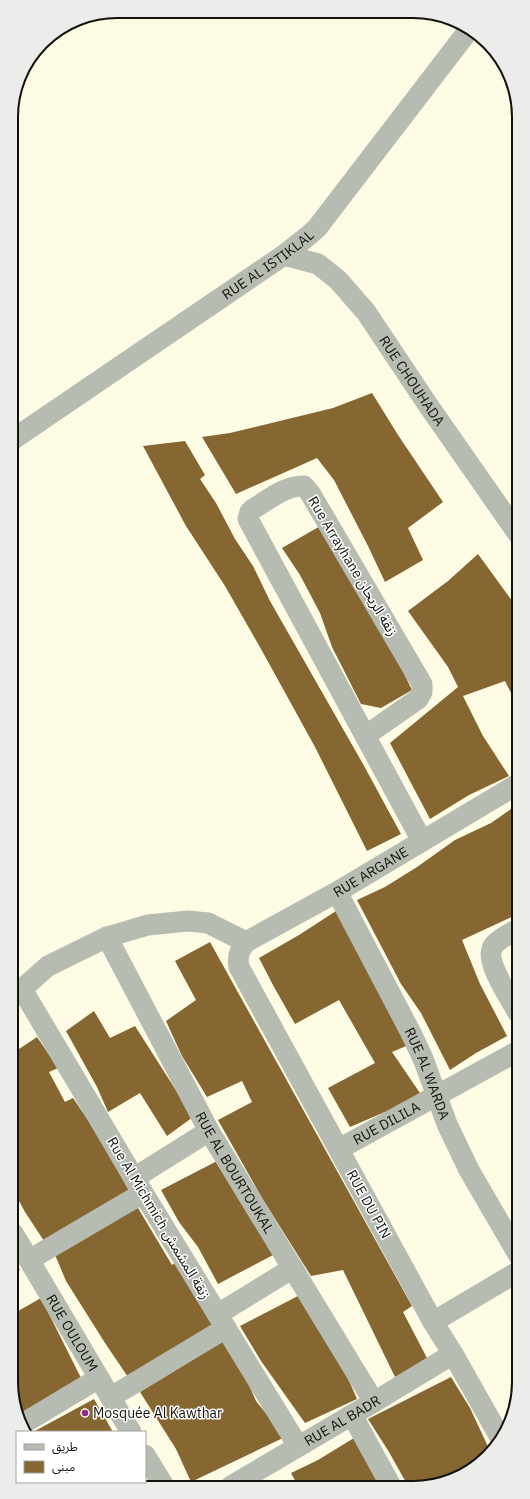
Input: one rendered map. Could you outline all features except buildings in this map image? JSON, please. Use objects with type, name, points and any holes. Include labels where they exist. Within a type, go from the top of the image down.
[{"type":"street","name":"RUE AL ISTIKLAL","points":[[18,436],[284,255],[317,228],[466,33]]},
{"type":"street","points":[[308,236],[318,264]]},
{"type":"street","name":"RUE CHOUHADA","points":[[284,255],[318,264],[338,280],[366,312],[428,405],[512,525]]},
{"type":"street","name":"Rue Arrayhane زنقة الريحان","points":[[365,736],[418,699],[422,692],[422,684],[310,493],[304,486],[290,488],[253,509],[250,512],[248,519],[365,736],[422,841]]},
{"type":"street","name":"RUE ARGANE","points":[[246,942],[337,892],[512,788]]},
{"type":"street","name":"RUE AL WARDA","points":[[337,892],[412,1035],[438,1096],[447,1124],[469,1170],[512,1244]]},
{"type":"street","points":[[18,992],[48,966],[107,937],[148,925],[188,921],[208,923],[246,942]]},
{"type":"street","points":[[512,933],[494,944],[491,952],[492,964],[512,1002]]},
{"type":"street","name":"RUE AL BOURTOUKAL","points":[[107,937],[209,1131],[374,1402]]},
{"type":"street","name":"RUE DU PIN","points":[[246,942],[239,951],[237,961],[239,968],[433,1322],[498,1433]]},
{"type":"street","name":"Rue Al Michmich زنقة المشمش","points":[[18,995],[139,1185],[298,1446]]},
{"type":"street","name":"RUE DILILA","points":[[339,1149],[512,1054]]},
{"type":"street","points":[[29,1260],[139,1185],[209,1131]]},
{"type":"street","name":"RUE OULOUM","points":[[18,1241],[131,1431]]},
{"type":"street","points":[[111,1397],[222,1321],[293,1268]]},
{"type":"street","points":[[433,1322],[512,1275]]},
{"type":"street","name":"RUE AL BADR","points":[[239,1481],[453,1354]]},
{"type":"street","points":[[26,1422],[99,1378]]},
{"type":"street","points":[[352,1415],[388,1481]]},
{"type":"street","points":[[146,1456],[161,1481]]},
{"type":"place","name":"Mosquée Al Kawthar","points":[[85,1413]]}]
